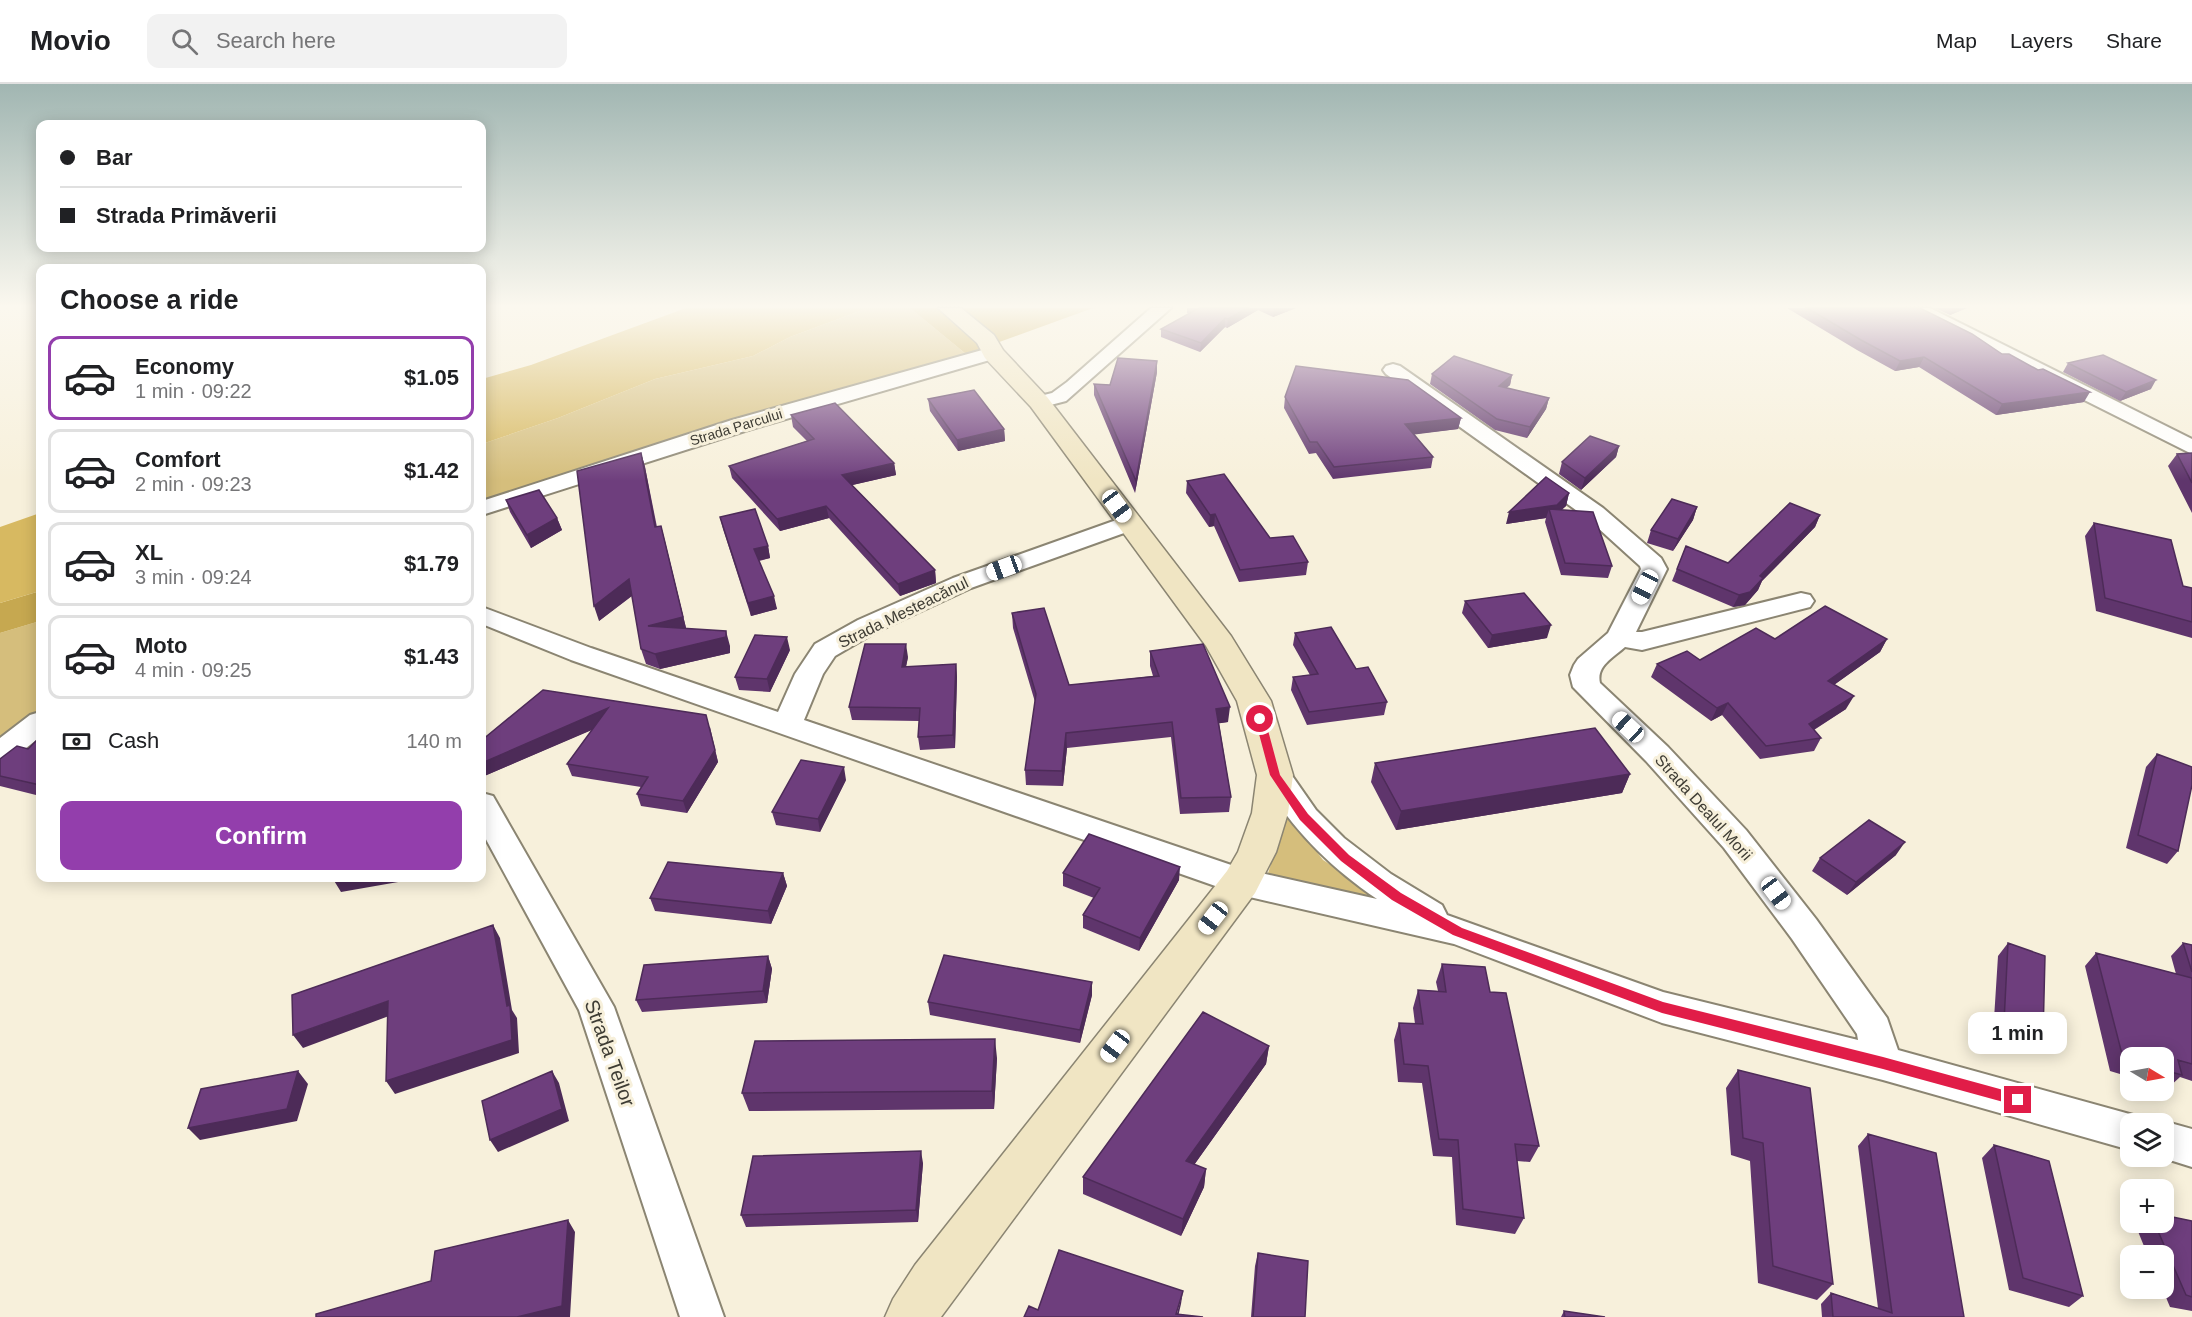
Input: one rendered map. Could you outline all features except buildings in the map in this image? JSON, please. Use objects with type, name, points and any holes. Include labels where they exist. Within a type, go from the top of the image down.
[{"type":"main road","points":[[911,1317],[933,1283],[1241,882],[1257,852],[1270,813],[1275,775],[1260,719],[1238,671],[1220,643],[1039,402],[1007,366]]},
{"type":"street","name":"Strada Parcului","points":[[486,507],[931,366]]},
{"type":"street","points":[[1039,402],[1059,397],[1097,366]]},
{"type":"street","points":[[2030,366],[2192,447]]},
{"type":"street","name":"Strada Dealul Morii","points":[[1393,370],[1595,513],[1652,563],[1654,569],[1619,638],[1588,665],[1584,675],[1587,687],[1657,754],[1735,839],[1804,929],[1874,1029],[1883,1063]]},
{"type":"street","name":"Strada Mesteacănul","points":[[787,725],[809,674],[825,650],[867,626],[962,582],[1130,523]]},
{"type":"street","points":[[1619,638],[1642,641],[1801,601]]},
{"type":"street","points":[[486,617],[580,654],[1241,882],[1458,931],[1662,1007],[1883,1063],[2120,1128]]},
{"type":"street","points":[[0,753],[36,725]]},
{"type":"street","points":[[1275,775],[1304,817],[1345,858],[1396,897],[1458,931]]},
{"type":"street","name":"Strada Teilor","points":[[486,811],[596,1007],[702,1317]]},
{"type":"street","points":[[2174,1143],[2192,1148]]},
{"type":"shaded area","points":[[529,366],[712,366],[655,379],[558,418],[486,443],[486,378]]},
{"type":"shaded area","points":[[712,366],[930,366],[486,509],[486,443],[558,418],[655,379]]},
{"type":"shaded area","points":[[36,514],[36,592],[0,603],[0,527]]},
{"type":"shaded area","points":[[36,592],[36,622],[0,633],[0,603]]},
{"type":"shaded area","points":[[36,622],[36,732],[0,760],[0,633]]},
{"type":"shaded area","points":[[1287,812],[1323,860],[1393,904],[1266,880]]},
{"type":"route","points":[[1260,719],[1275,775],[1304,817],[1345,858],[1396,897],[1458,931],[1662,1007],[2018,1100]]}]
